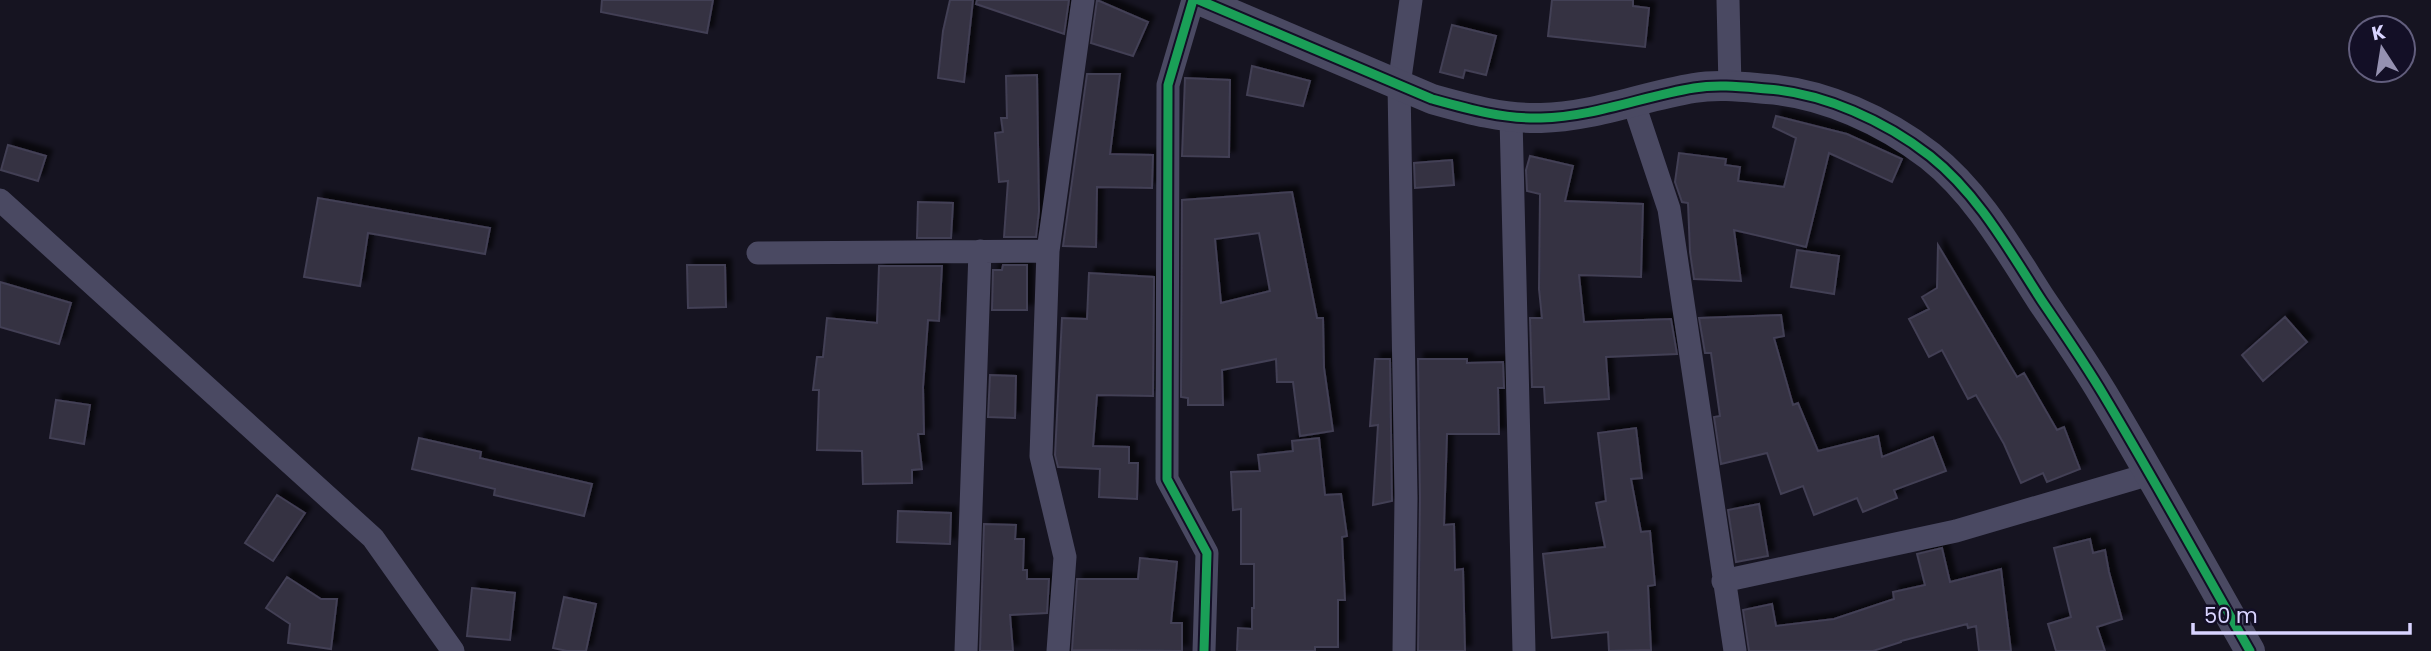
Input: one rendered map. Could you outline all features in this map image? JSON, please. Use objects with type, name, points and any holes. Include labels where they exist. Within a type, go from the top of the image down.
[{"type":"street","points":[[1058,651],[1065,557],[1041,456],[1048,251],[1083,0]]},
{"type":"street","points":[[1193,0],[1168,85],[1167,479],[1207,553],[1204,651]]},
{"type":"street","points":[[1199,0],[1432,99],[1511,118],[1567,115],[1697,87],[1730,86],[1773,89],[1815,99],[1857,113],[1898,134],[1930,157],[1961,186],[1996,230],[2102,392],[2250,651]]},
{"type":"street","points":[[1404,651],[1406,498],[1399,85],[1411,0]]},
{"type":"street","points":[[1728,0],[1730,86]]},
{"type":"street","points":[[1633,101],[1669,209],[1735,651]]},
{"type":"street","points":[[1511,118],[1524,651]]},
{"type":"street","points":[[0,200],[373,538],[453,651]]},
{"type":"street","points":[[966,651],[980,251]]},
{"type":"street","points":[[758,253],[1048,251]]},
{"type":"street","points":[[1723,581],[1956,531],[2150,474]]},
{"type":"building","points":[[602,0],[713,0],[707,33],[601,12]]},
{"type":"building","points":[[950,0],[973,0],[964,82],[938,78],[943,31]]},
{"type":"building","points":[[977,0],[1069,0],[1064,34],[976,4]]},
{"type":"building","points":[[1097,0],[1148,22],[1133,56],[1091,43]]},
{"type":"building","points":[[1552,0],[1633,0],[1633,6],[1649,8],[1645,47],[1548,36]]},
{"type":"building","points":[[1452,25],[1496,36],[1486,75],[1465,70],[1463,78],[1440,72]]},
{"type":"building","points":[[1252,66],[1310,81],[1303,106],[1247,95]]},
{"type":"building","points":[[1087,74],[1120,74],[1110,154],[1153,155],[1152,188],[1097,187],[1096,247],[1063,246]]},
{"type":"building","points":[[1037,75],[1039,211],[1036,237],[1004,237],[1008,181],[999,182],[995,133],[1003,132],[1001,118],[1007,118],[1006,76]]},
{"type":"building","points":[[1185,78],[1230,80],[1229,157],[1182,156]]},
{"type":"building","points":[[1776,116],[1847,134],[1902,159],[1892,182],[1829,153],[1806,247],[1734,230],[1741,281],[1694,279],[1688,203],[1682,202],[1675,182],[1679,153],[1726,159],[1725,165],[1740,167],[1738,181],[1784,187],[1796,138],[1773,127]]},
{"type":"building","points":[[8,145],[46,156],[38,181],[1,170]]},
{"type":"building","points":[[1530,156],[1573,166],[1565,201],[1643,204],[1641,277],[1579,275],[1584,322],[1671,319],[1677,354],[1606,357],[1609,399],[1545,403],[1544,387],[1532,387],[1530,318],[1542,318],[1539,289],[1540,194],[1527,191],[1526,170]]},
{"type":"building","points":[[1452,160],[1454,185],[1415,188],[1414,163]]},
{"type":"building","points":[[1292,192],[1317,318],[1323,318],[1324,368],[1333,431],[1300,436],[1293,382],[1277,382],[1276,359],[1222,370],[1223,405],[1188,405],[1188,398],[1181,397],[1182,200]],"holes":[[[1259,233],[1270,291],[1221,303],[1215,239]]]},
{"type":"building","points":[[318,198],[490,228],[485,254],[368,233],[360,286],[304,277]]},
{"type":"building","points":[[918,202],[953,203],[951,238],[917,238]]},
{"type":"building","points":[[1938,245],[2017,377],[2024,373],[2057,430],[2064,427],[2080,469],[2047,482],[2043,473],[2021,483],[2004,444],[1976,395],[1968,399],[1942,350],[1929,357],[1909,319],[1929,309],[1922,297],[1937,288]]},
{"type":"building","points":[[1797,250],[1839,256],[1834,294],[1791,287]]},
{"type":"building","points":[[687,265],[725,265],[726,307],[688,308]]},
{"type":"building","points":[[1003,265],[1027,265],[1027,310],[992,310],[993,270],[1002,270]]},
{"type":"building","points":[[879,266],[942,266],[939,321],[928,320],[923,387],[924,434],[918,434],[922,469],[912,470],[912,483],[863,484],[862,451],[817,450],[819,390],[813,390],[817,357],[823,357],[827,318],[877,323]]},
{"type":"building","points":[[1089,273],[1154,277],[1153,396],[1097,395],[1093,446],[1129,447],[1129,463],[1138,463],[1137,499],[1099,497],[1100,469],[1058,467],[1055,455],[1062,318],[1087,319]]},
{"type":"building","points":[[0,282],[71,303],[59,344],[0,327]]},
{"type":"building","points":[[1781,315],[1784,336],[1774,338],[1793,405],[1798,403],[1818,451],[1878,436],[1882,457],[1933,437],[1946,471],[1894,490],[1897,498],[1863,512],[1857,498],[1814,515],[1803,486],[1781,494],[1767,453],[1721,464],[1714,417],[1720,416],[1711,353],[1705,353],[1699,318]]},
{"type":"building","points":[[2285,317],[2307,342],[2263,381],[2242,355]]},
{"type":"building","points":[[1375,359],[1390,359],[1392,501],[1373,505],[1378,425],[1370,426]]},
{"type":"building","points":[[1418,359],[1467,359],[1467,363],[1503,362],[1504,388],[1498,388],[1499,434],[1447,434],[1444,525],[1454,524],[1455,570],[1463,569],[1465,651],[1418,651]]},
{"type":"building","points":[[990,375],[1016,376],[1015,418],[988,417]]},
{"type":"building","points":[[56,400],[90,405],[84,444],[50,438]]},
{"type":"building","points":[[1636,428],[1642,478],[1631,479],[1641,532],[1650,531],[1655,585],[1648,586],[1651,650],[1609,651],[1608,632],[1552,638],[1543,554],[1605,547],[1596,503],[1606,501],[1598,433]]},
{"type":"building","points":[[419,438],[481,452],[480,458],[592,484],[584,516],[494,495],[495,489],[412,469]]},
{"type":"building","points":[[1319,438],[1325,495],[1341,494],[1347,536],[1342,537],[1345,600],[1338,600],[1338,647],[1315,647],[1315,651],[1237,651],[1238,628],[1252,629],[1254,564],[1241,564],[1241,509],[1233,510],[1231,472],[1260,471],[1258,455],[1293,451],[1292,441]]},
{"type":"building","points":[[277,495],[305,513],[273,561],[245,543]]},
{"type":"building","points":[[1759,504],[1768,556],[1736,562],[1728,510]]},
{"type":"building","points":[[898,511],[951,513],[950,544],[897,542]]},
{"type":"building","points":[[984,524],[1016,525],[1015,539],[1024,539],[1023,570],[1027,570],[1027,579],[1049,579],[1047,613],[1010,615],[1013,651],[980,651]]},
{"type":"building","points":[[2090,539],[2093,553],[2105,550],[2122,619],[2097,627],[2105,651],[2056,651],[2048,624],[2071,617],[2054,548]]},
{"type":"building","points":[[1942,548],[1950,582],[2001,569],[2011,651],[1979,651],[1976,626],[1968,628],[1967,624],[1873,651],[1749,651],[1743,610],[1772,604],[1776,626],[1834,619],[1894,599],[1893,592],[1925,585],[1917,554]]},
{"type":"building","points":[[1140,558],[1177,562],[1171,623],[1182,623],[1182,651],[1072,650],[1077,579],[1138,579]]},
{"type":"building","points":[[287,577],[321,599],[337,599],[331,649],[288,643],[290,624],[266,608]]},
{"type":"building","points":[[472,588],[515,593],[510,640],[467,636]]},
{"type":"building","points":[[564,597],[596,604],[586,651],[553,648]]},
{"type":"cycle path","points":[[1193,0],[1168,85],[1167,479],[1207,553],[1204,651]]},
{"type":"cycle path","points":[[1199,0],[1432,99],[1486,113],[1527,118],[1560,117],[1694,88],[1730,86],[1810,96],[1853,111],[1894,131],[1947,171],[1992,224],[2103,394],[2250,651]]}]
